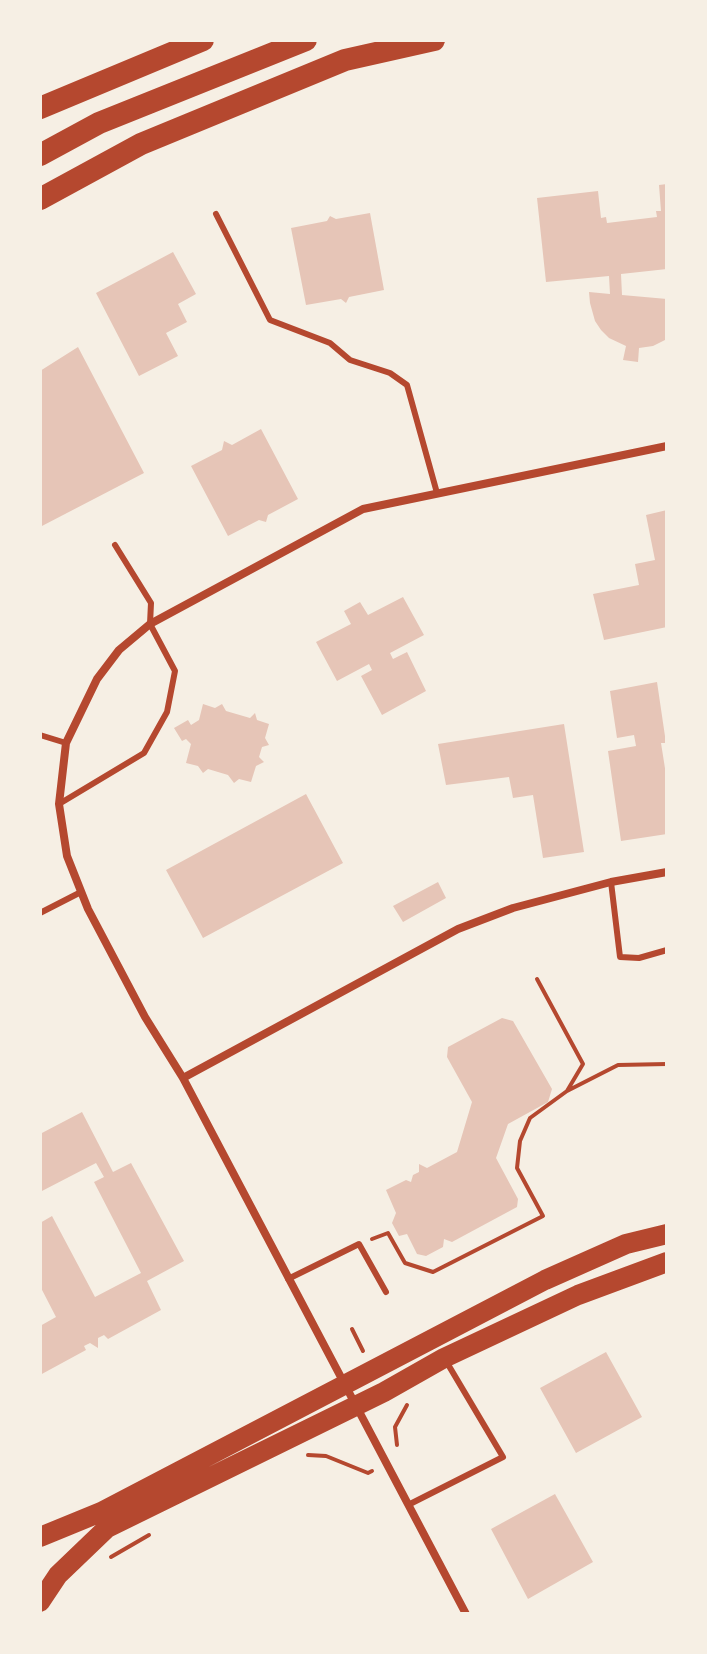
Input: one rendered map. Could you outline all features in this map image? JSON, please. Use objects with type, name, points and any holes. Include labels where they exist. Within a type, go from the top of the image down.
[{"type":"highway","points":[[40,108],[203,40]]},
{"type":"highway","points":[[40,155],[99,123],[306,40]]},
{"type":"highway","points":[[40,199],[141,144],[345,60],[434,40]]},
{"type":"main road","points":[[40,1537],[101,1512],[545,1280],[626,1244],[667,1234]]},
{"type":"main road","points":[[40,1602],[58,1575],[107,1528],[357,1405],[444,1358],[578,1295],[667,1262]]},
{"type":"street","points":[[466,1614],[183,1078],[145,1017],[81,892],[67,856],[59,804],[66,743],[97,679],[119,650],[150,624],[363,509],[667,446]]},
{"type":"street","points":[[183,1078],[458,929],[513,908],[611,882],[667,872]]},
{"type":"lane","points":[[216,214],[270,320],[330,343],[350,360],[390,373],[407,385],[437,493]]},
{"type":"lane","points":[[59,804],[144,753],[167,712],[175,671],[150,624],[151,603],[115,545]]},
{"type":"lane","points":[[40,735],[66,743]]},
{"type":"lane","points":[[611,882],[620,957],[639,958],[667,950]]},
{"type":"lane","points":[[40,913],[81,892]]},
{"type":"lane","points":[[288,1279],[359,1244],[386,1292]]},
{"type":"lane","points":[[410,1504],[503,1457],[444,1358]]},
{"type":"path","points":[[537,979],[583,1064],[567,1091]]},
{"type":"path","points":[[359,1244],[388,1233],[405,1263],[433,1272],[543,1216],[517,1168],[520,1141],[530,1118],[567,1091],[618,1065],[667,1064]]},
{"type":"building","points":[[667,184],[667,269],[621,274],[622,295],[667,299],[667,339],[639,348],[638,362],[623,360],[626,346],[609,338],[601,330],[590,303],[589,292],[610,294],[609,276],[546,282],[537,198],[598,191],[601,218],[606,217],[607,223],[657,217],[656,211],[661,211],[659,185]]},
{"type":"building","points":[[370,213],[384,290],[349,297],[346,303],[341,299],[306,305],[291,228],[327,221],[330,216],[336,219]]},
{"type":"building","points":[[173,252],[196,294],[178,304],[187,322],[166,333],[178,356],[139,376],[96,293]]},
{"type":"building","points":[[78,347],[144,473],[40,527],[40,371]]},
{"type":"building","points":[[261,429],[298,499],[268,515],[266,522],[259,520],[228,536],[191,466],[222,450],[224,441],[232,445]]},
{"type":"building","points":[[667,510],[667,627],[604,640],[593,594],[639,585],[635,564],[655,560],[646,515]]},
{"type":"building","points":[[403,597],[424,635],[390,653],[393,659],[407,652],[426,691],[382,715],[361,676],[372,670],[369,664],[337,681],[316,642],[351,624],[344,611],[360,602],[368,615]]},
{"type":"building","points":[[657,682],[666,743],[661,743],[667,781],[667,834],[621,841],[608,751],[636,746],[634,735],[617,738],[610,691]]},
{"type":"building","points":[[203,704],[215,708],[222,704],[226,711],[250,718],[255,713],[257,720],[269,724],[265,738],[269,745],[262,747],[259,757],[264,762],[256,766],[251,782],[239,779],[234,783],[228,775],[208,769],[203,773],[198,766],[186,763],[191,744],[186,739],[182,741],[174,728],[188,720],[191,725],[199,720]]},
{"type":"building","points":[[564,724],[584,852],[543,858],[533,795],[513,798],[509,777],[446,785],[438,744]]},
{"type":"building","points":[[306,794],[343,863],[203,938],[166,870]]},
{"type":"building","points":[[438,882],[446,898],[403,922],[393,906]]},
{"type":"building","points":[[502,1018],[513,1021],[552,1089],[548,1102],[508,1124],[496,1158],[518,1199],[517,1207],[452,1242],[444,1239],[443,1247],[426,1256],[417,1254],[407,1234],[399,1236],[392,1223],[396,1213],[386,1190],[406,1180],[411,1182],[413,1175],[419,1172],[419,1164],[427,1168],[457,1152],[472,1102],[447,1057],[448,1047]]},
{"type":"building","points":[[82,1112],[113,1172],[131,1163],[184,1261],[147,1281],[161,1310],[108,1339],[104,1335],[98,1338],[98,1348],[90,1343],[84,1346],[86,1350],[40,1375],[40,1326],[56,1317],[40,1286],[40,1223],[52,1216],[95,1297],[141,1273],[94,1182],[104,1177],[96,1163],[40,1192],[40,1134]]},
{"type":"building","points":[[606,1352],[642,1417],[576,1453],[540,1388]]},
{"type":"building","points":[[555,1494],[593,1562],[528,1599],[491,1529]]}]
